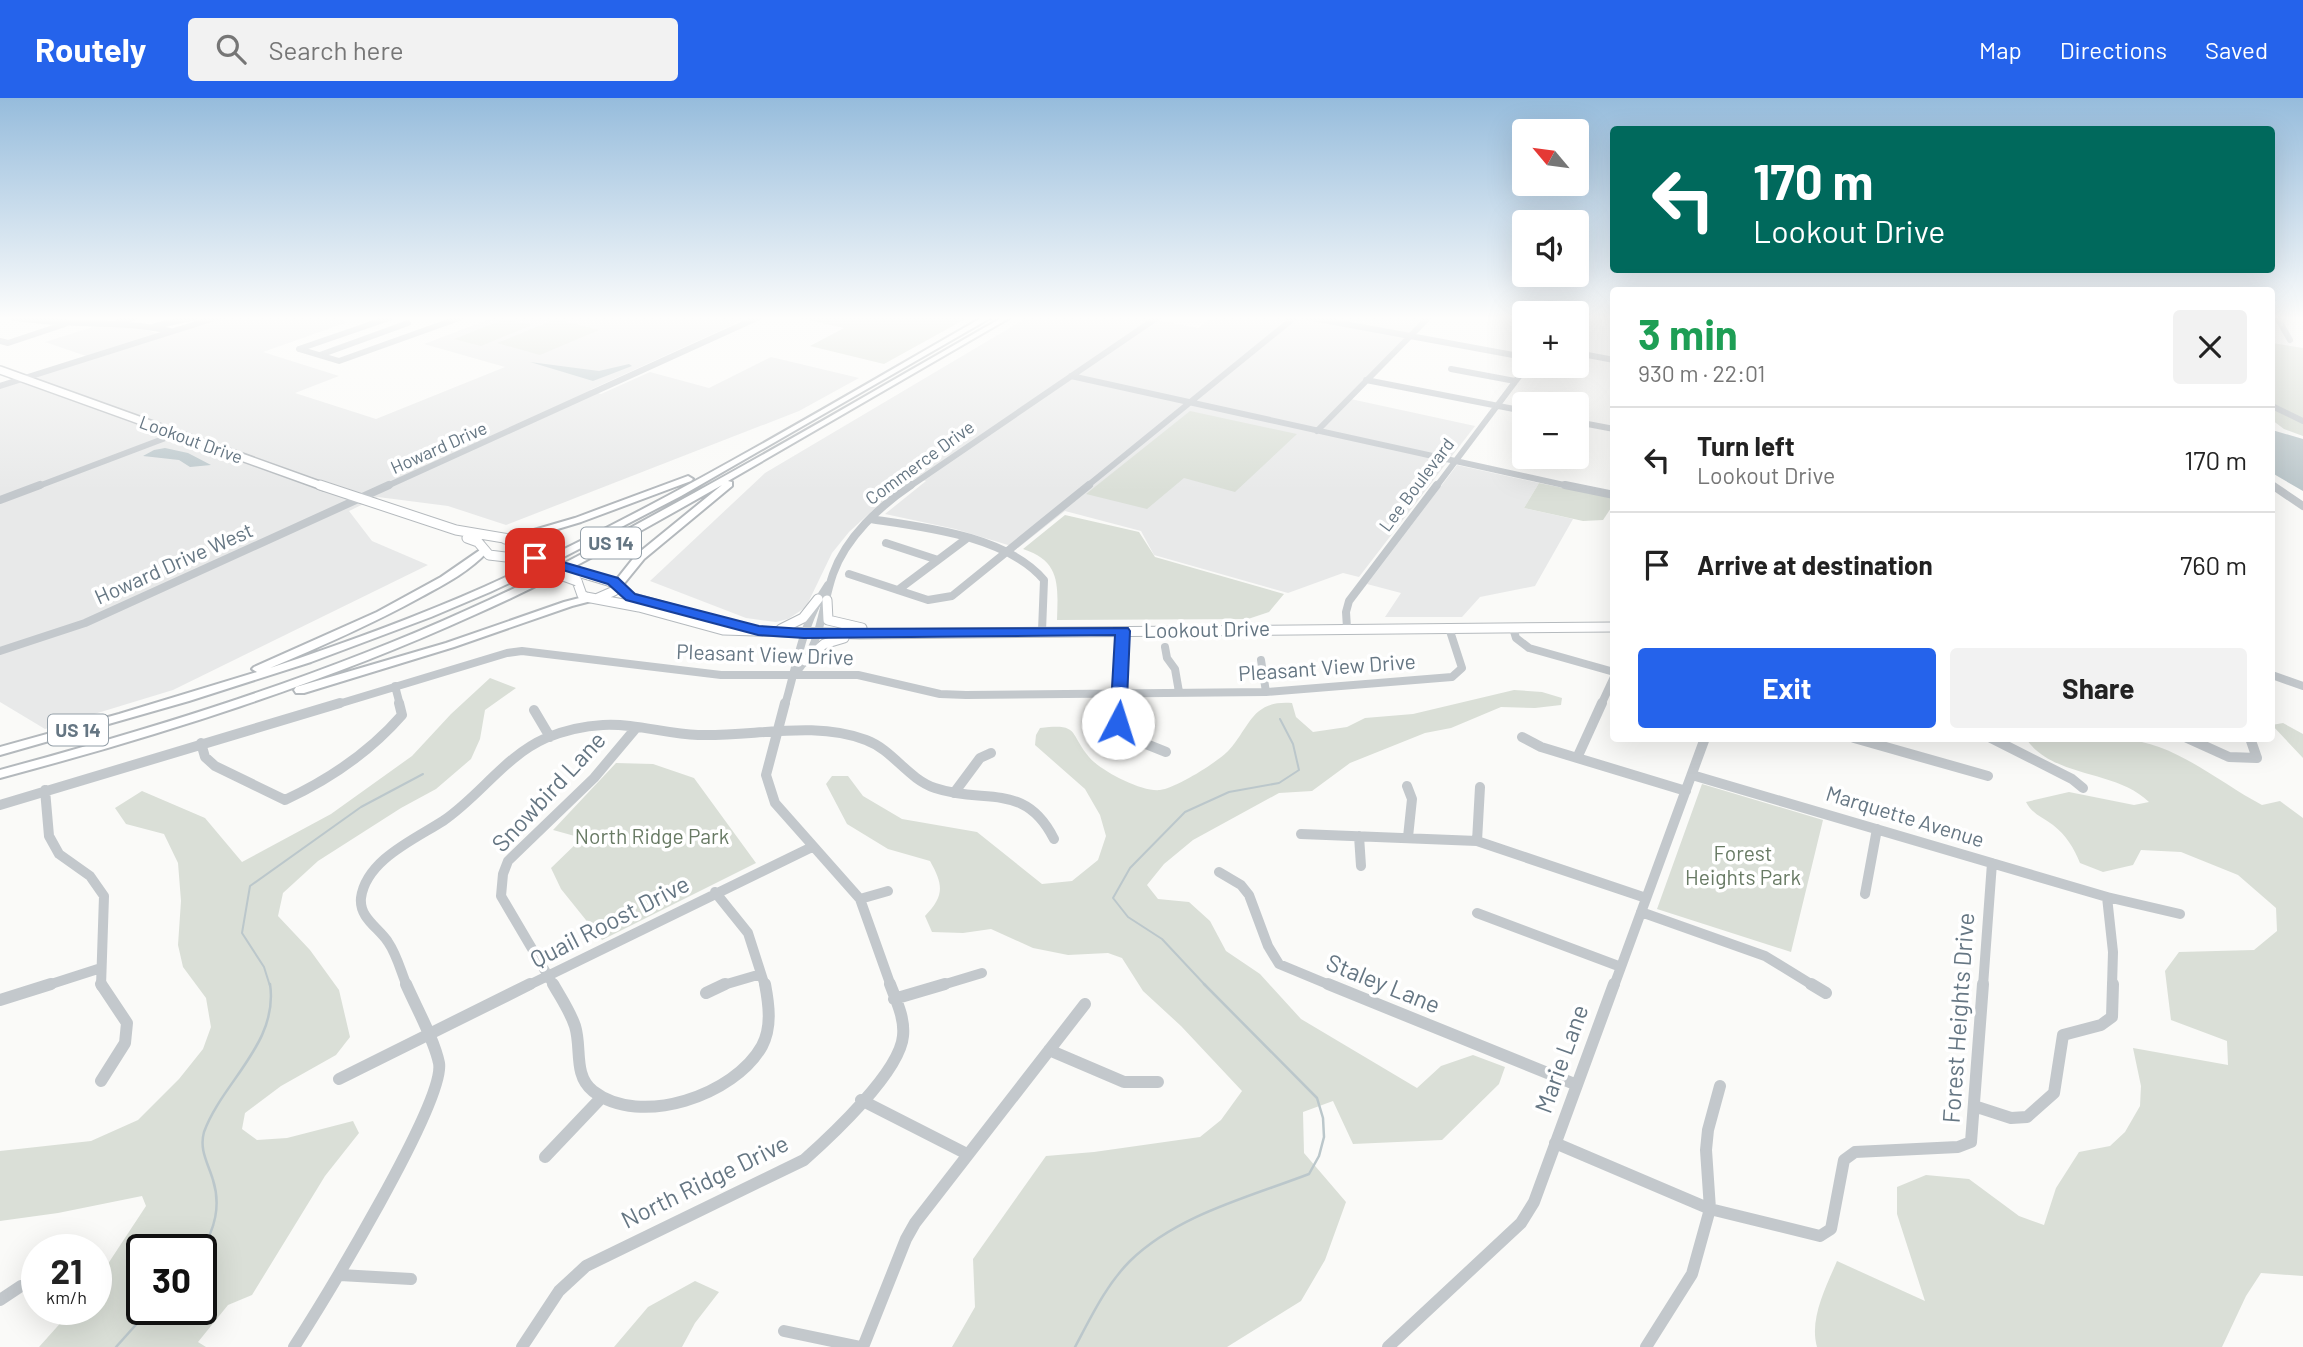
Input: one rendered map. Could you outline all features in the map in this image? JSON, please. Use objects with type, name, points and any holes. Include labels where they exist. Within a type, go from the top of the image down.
[{"type":"highway","name":"US 14","points":[[0,751],[156,709],[330,652],[484,591],[596,537],[886,375]]},
{"type":"highway","name":"US 14","points":[[0,774],[191,719],[364,658],[494,602],[584,558],[905,375]]},
{"type":"highway","points":[[512,539],[645,497],[774,439]]},
{"type":"highway","name":"US 14","points":[[618,585],[640,557],[708,500],[784,445]]},
{"type":"highway","points":[[156,709],[338,635],[434,585],[467,565],[484,550]]},
{"type":"highway","points":[[191,719],[415,656],[510,626],[572,602],[593,599]]},
{"type":"main road","name":"Lookout Drive","points":[[16,375],[359,499],[440,531],[472,539],[489,555],[514,558],[577,581],[582,596],[639,607],[723,630],[860,634],[1610,627]]},
{"type":"main road","name":"Lookout Drive","points":[[359,499],[369,499],[458,533],[519,541],[526,553],[618,585],[631,597],[758,631]]},
{"type":"main road","points":[[484,550],[495,542],[512,539]]},
{"type":"main road","points":[[593,599],[618,585]]},
{"type":"main road","points":[[758,631],[796,624],[823,600],[827,616],[833,623],[902,633]]},
{"type":"main road","points":[[805,661],[824,643],[860,634]]},
{"type":"street","points":[[0,386],[33,375]]},
{"type":"street","name":"Howard Drive","points":[[359,499],[631,375]]},
{"type":"street","points":[[849,574],[928,600],[947,598],[1223,375]]},
{"type":"street","points":[[1317,431],[1371,375]]},
{"type":"street","points":[[1485,375],[1515,381]]},
{"type":"street","points":[[1071,376],[1610,494]]},
{"type":"street","name":"Commerce Drive","points":[[816,633],[823,600],[841,555],[870,519],[898,494],[1071,376]]},
{"type":"street","name":"Lee Boulevard","points":[[1347,628],[1346,612],[1349,601],[1517,378]]},
{"type":"street","points":[[1366,380],[1512,408]]},
{"type":"street","points":[[2275,407],[2303,421]]},
{"type":"street","points":[[1589,424],[1610,428]]},
{"type":"street","points":[[0,500],[176,434]]},
{"type":"street","points":[[2275,487],[2303,506]]},
{"type":"street","name":"Howard Drive West","points":[[0,651],[85,623],[359,499]]},
{"type":"street","points":[[870,519],[966,539],[1023,558],[1040,572],[1044,580],[1042,631]]},
{"type":"street","points":[[898,590],[966,539]]},
{"type":"street","points":[[886,544],[938,560]]},
{"type":"street","name":"Commerce Drive","points":[[804,634],[823,600]]},
{"type":"street","name":"Pleasant View Drive","points":[[0,805],[201,743],[522,651],[700,674],[872,676],[940,694],[1266,692],[1452,677],[1462,668],[1449,628]]},
{"type":"street","points":[[1513,628],[1516,638],[1529,648],[1610,674]]},
{"type":"street","points":[[1123,631],[1118,723],[1136,740],[1166,751]]},
{"type":"street","name":"North Ridge Drive","points":[[794,674],[802,668],[816,633]]},
{"type":"street","name":"North Ridge Drive","points":[[522,1347],[559,1291],[586,1266],[804,1160],[819,1148],[862,1100],[900,1051],[904,1035],[903,1021],[860,899],[812,847],[775,803],[769,791],[766,775],[775,734],[804,634]]},
{"type":"street","points":[[1165,647],[1167,658],[1175,669],[1179,692]]},
{"type":"street","points":[[1261,660],[1266,692]]},
{"type":"street","points":[[2275,676],[2303,686]]},
{"type":"street","points":[[1577,758],[1610,684]]},
{"type":"street","points":[[201,743],[205,757],[215,766],[285,800],[327,781],[383,738],[402,715],[395,686]]},
{"type":"street","points":[[534,710],[550,737]]},
{"type":"street","points":[[293,1347],[340,1275],[431,1101],[438,1081],[439,1064],[389,944],[363,915],[360,903],[362,890],[368,878],[393,855],[462,808],[513,757],[550,737],[603,725],[697,735],[828,733],[867,740],[890,753],[918,781],[954,793],[1023,803],[1043,816],[1054,839]]},
{"type":"street","name":"Snowbird Lane","points":[[602,1097],[586,1084],[580,1068],[577,1032],[570,1013],[501,896],[503,874],[508,861],[594,778],[636,728]]},
{"type":"street","points":[[1522,737],[1541,747],[1686,791]]},
{"type":"street","name":"Marie Lane","points":[[1388,1347],[1521,1223],[1534,1202],[1704,742]]},
{"type":"street","points":[[1868,742],[1988,776]]},
{"type":"street","points":[[2000,742],[2072,779],[2083,788]]},
{"type":"street","points":[[2194,742],[2220,756],[2241,761],[2257,758],[2251,742]]},
{"type":"street","points":[[954,793],[980,758],[991,753]]},
{"type":"street","name":"Marquette Avenue","points":[[1692,775],[2107,897],[2180,914]]},
{"type":"street","points":[[1407,786],[1412,799],[1408,837]]},
{"type":"street","points":[[1477,841],[1480,788]]},
{"type":"street","points":[[45,790],[49,836],[59,853],[90,876],[104,896],[101,987],[127,1023],[125,1044],[101,1081]]},
{"type":"street","points":[[1865,894],[1877,829]]},
{"type":"street","points":[[1301,834],[1477,841],[1646,898]]},
{"type":"street","points":[[1359,836],[1361,866]]},
{"type":"street","name":"Quail Roost Drive","points":[[340,1079],[715,892],[812,847]]},
{"type":"street","name":"Forest Heights Drive","points":[[1710,1209],[1820,1236],[1832,1229],[1844,1160],[1855,1152],[1958,1147],[1971,1142],[1992,863]]},
{"type":"street","name":"Staley Lane","points":[[1219,872],[1244,887],[1251,898],[1270,954],[1279,964],[1577,1085]]},
{"type":"street","points":[[860,899],[888,891]]},
{"type":"street","points":[[545,1157],[602,1097],[636,1107],[659,1108],[681,1104],[719,1087],[754,1058],[764,1040],[769,1022],[761,974],[751,940],[715,892]]},
{"type":"street","points":[[1974,1106],[2011,1118],[2026,1118],[2054,1093],[2063,1035],[2101,1025],[2112,1017],[2113,952],[2107,897]]},
{"type":"street","points":[[1641,912],[1765,956],[1826,993]]},
{"type":"street","points":[[1477,913],[1620,967]]},
{"type":"street","points":[[0,1000],[101,968]]},
{"type":"street","points":[[706,993],[721,985],[761,974]]},
{"type":"street","points":[[894,999],[982,974]]},
{"type":"street","points":[[784,1331],[862,1347],[906,1239],[968,1154],[1085,1004]]},
{"type":"street","points":[[1049,1050],[1124,1082],[1158,1082]]},
{"type":"street","points":[[1646,1347],[1692,1274],[1710,1209],[1706,1150],[1708,1130],[1720,1086]]},
{"type":"street","points":[[862,1100],[968,1154]]},
{"type":"street","points":[[1555,1143],[1710,1209]]},
{"type":"street","points":[[340,1275],[411,1279]]},
{"type":"street","points":[[0,1300],[21,1286]]},
{"type":"shaded area","points":[[40,375],[337,375],[339,376],[295,393],[376,419],[484,375],[622,375],[590,390],[601,394],[643,375],[662,375],[709,388],[734,375],[848,375],[859,378],[799,411],[506,525],[448,506],[378,497],[349,511],[372,541],[428,565],[173,690],[45,729],[0,702],[0,388]]},
{"type":"shaded area","points":[[574,375],[608,375],[593,381]]},
{"type":"shaded area","points":[[930,375],[1370,375],[1346,398],[1475,426],[1359,577],[1343,573],[1288,593],[1154,555],[1141,531],[1065,511],[1018,548],[955,529],[885,514],[926,481],[916,478],[885,499],[849,532],[832,553],[806,607],[788,619],[776,622],[746,618],[650,581],[765,473]]},
{"type":"shaded area","points":[[2275,431],[2303,439],[2303,491],[2275,475]]},
{"type":"shaded area","points":[[165,448],[188,453],[211,465],[190,467],[179,460],[143,456]]},
{"type":"shaded area","points":[[1457,465],[1539,483],[1524,508],[1573,519],[1535,586],[1480,597],[1462,617],[1385,617],[1401,593],[1367,584]]},
{"type":"green space","points":[[2275,375],[2303,375],[2303,436],[2275,422]]},
{"type":"green space","points":[[1190,411],[1297,434],[1235,492],[1184,478],[1147,509],[1086,494]]},
{"type":"green space","points":[[1539,483],[1610,497],[1610,510],[1603,520],[1583,521],[1524,508]]},
{"type":"green space","points":[[1065,515],[1139,532],[1155,557],[1284,594],[1269,612],[1248,619],[1057,620],[1055,576],[1044,560],[1023,549]]},
{"type":"green space","points":[[490,678],[516,688],[485,710],[480,739],[471,759],[436,789],[318,861],[283,893],[278,916],[310,950],[339,990],[350,1037],[336,1055],[281,1086],[245,1113],[242,1129],[257,1140],[287,1138],[353,1121],[359,1133],[325,1176],[252,1295],[228,1305],[217,1319],[217,1234],[128,1234],[146,1206],[142,1196],[58,1213],[0,1221],[0,1151],[91,1141],[138,1120],[179,1079],[203,1049],[211,1027],[206,998],[183,967],[178,945],[181,901],[178,863],[164,834],[126,824],[115,808],[142,791],[205,818],[242,862],[331,814],[412,756],[451,714]]},
{"type":"green space","points":[[1514,690],[1542,692],[1562,698],[1561,705],[1535,708],[1501,707],[1451,728],[1425,733],[1350,763],[1312,791],[1279,793],[1193,840],[1164,864],[1147,885],[1158,899],[1189,902],[1210,921],[1226,951],[1260,974],[1301,1019],[1417,1088],[1441,1066],[1473,1055],[1505,1067],[1499,1084],[1442,1140],[1353,1144],[1333,1101],[1303,1112],[1304,1153],[1346,1202],[1325,1260],[1301,1301],[1227,1347],[952,1347],[975,1307],[973,1259],[1046,1156],[1200,1137],[1221,1120],[1242,1091],[1181,1026],[1143,991],[1122,958],[1108,953],[1068,955],[1033,948],[991,929],[963,933],[932,932],[925,916],[939,896],[940,884],[930,861],[888,849],[847,824],[826,784],[832,776],[848,776],[863,796],[902,819],[977,832],[1042,884],[1072,881],[1098,860],[1106,836],[1100,815],[1085,789],[1035,745],[1040,728],[1068,729],[1089,757],[1102,768],[1132,784],[1160,790],[1186,780],[1224,755],[1254,716],[1268,706],[1292,703],[1296,717],[1313,732],[1347,727],[1365,718],[1413,714]]},
{"type":"green space","points":[[2283,723],[2303,734],[2303,758],[2275,728],[2275,724]]},
{"type":"green space","points":[[2029,742],[2143,742],[2186,759],[2262,805],[2280,801],[2303,818],[2303,1276],[2261,1273],[2246,1296],[2222,1347],[1817,1347],[1817,1314],[1837,1261],[1925,1301],[1897,1214],[1897,1187],[1926,1175],[1969,1179],[2019,1216],[2044,1225],[2056,1188],[2079,1152],[2110,1146],[2125,1132],[2140,1106],[2141,1086],[2133,1048],[2228,1065],[2227,1041],[2171,1020],[2165,971],[2179,952],[2254,950],[2277,931],[2276,908],[2238,875],[2181,852],[2141,850],[2133,865],[2103,872],[2080,863],[2062,833],[2034,812],[2026,802],[2069,792],[2134,805],[2149,802],[2120,784],[2069,768],[2038,752]]},
{"type":"green space","name":"North Ridge Park","points":[[616,763],[653,764],[694,778],[756,863],[602,940],[561,889],[551,868],[582,838],[553,830]]},
{"type":"green space","name":"Forest Heights Park","points":[[1702,784],[1823,820],[1791,952],[1657,909]]},
{"type":"green space","points":[[126,1236],[126,1325],[212,1325],[198,1342],[206,1347],[39,1347],[59,1325],[112,1325],[112,1258]]},
{"type":"green space","points":[[695,1281],[719,1292],[695,1323],[682,1347],[614,1347],[648,1307]]},
{"type":"waterway","points":[[1206,986],[1162,939],[1128,917],[1113,898],[1130,868],[1185,812],[1229,792],[1279,783],[1299,770],[1293,744],[1280,719]]},
{"type":"waterway","points":[[270,986],[264,967],[242,933],[250,886],[361,807],[423,774]]},
{"type":"waterway","points":[[1075,1347],[1114,1280],[1130,1261],[1149,1245],[1191,1219],[1309,1174],[1319,1156],[1324,1137],[1323,1118],[1317,1098],[1204,984]]},
{"type":"waterway","points":[[210,1234],[216,1199],[203,1151],[204,1132],[223,1096],[258,1044],[266,1025],[270,986]]},
{"type":"waterway","points":[[116,1347],[136,1325]]},
{"type":"route","points":[[535,558],[578,573],[613,581],[625,595],[631,597],[758,631],[804,634],[1123,631],[1118,723]]}]
